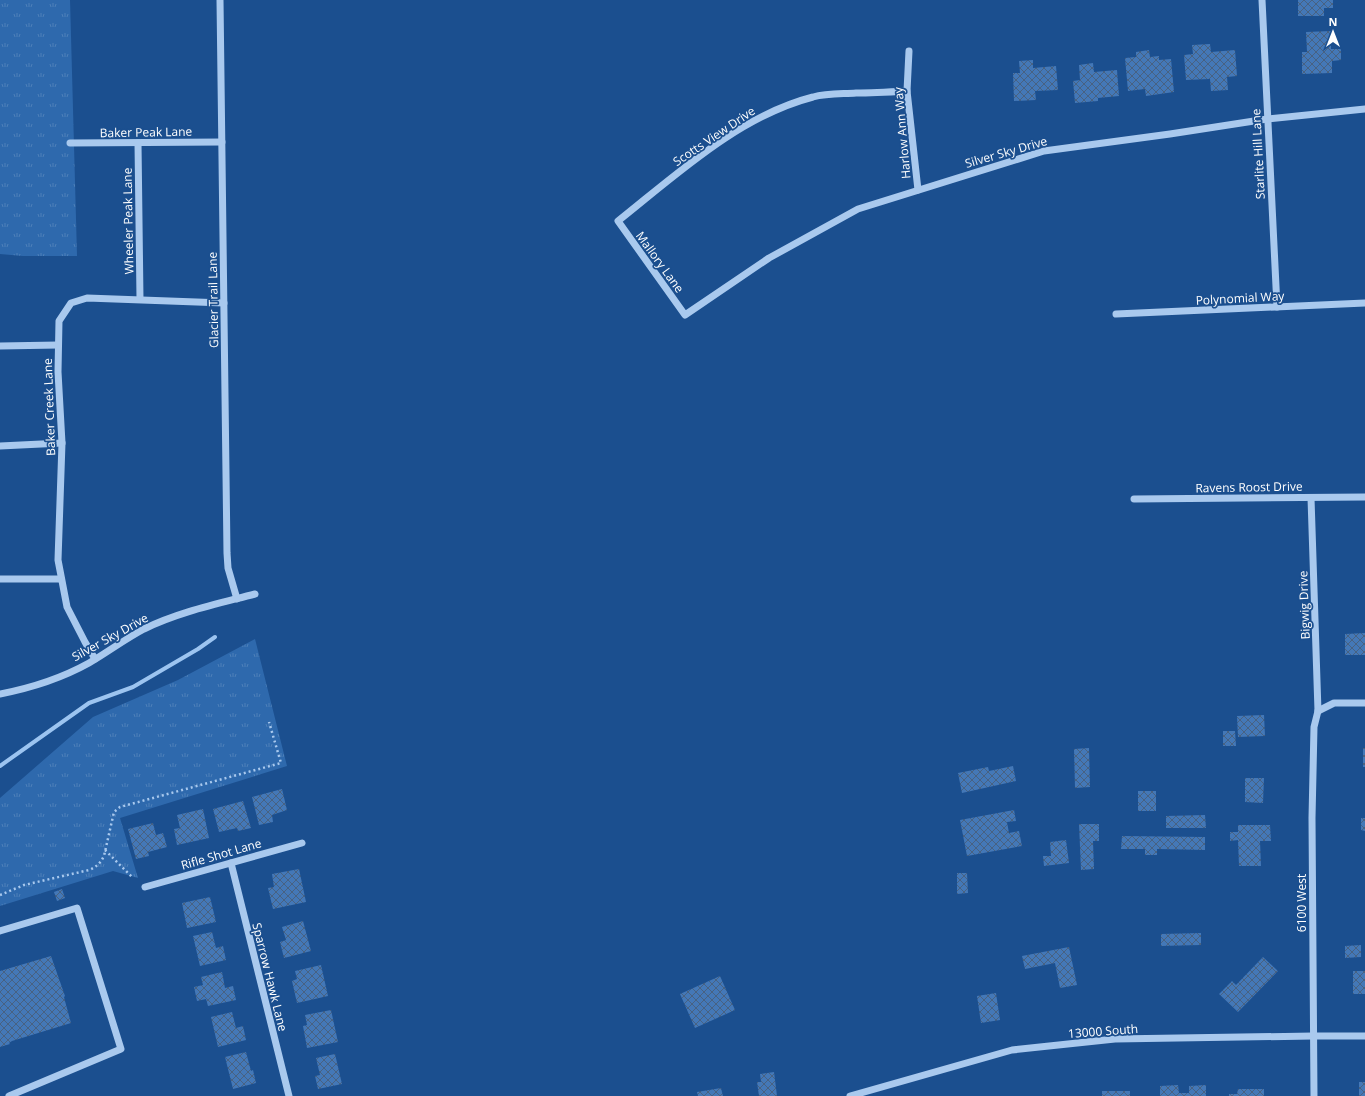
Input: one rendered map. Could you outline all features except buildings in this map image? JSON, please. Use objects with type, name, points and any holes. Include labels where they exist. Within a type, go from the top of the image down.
[{"type":"street","name":"Glacier Trail Lane","points":[[220,0],[227,553],[230,576],[237,599]]},
{"type":"street","name":"Starlite Hill Lane","points":[[1262,0],[1277,307]]},
{"type":"street","name":"Harlow Ann Way","points":[[909,51],[907,91],[918,190]]},
{"type":"street","name":"Scotts View Drive","points":[[618,221],[697,158],[754,120],[780,107],[815,96],[907,91]]},
{"type":"street","name":"Silver Sky Drive","points":[[685,315],[769,258],[858,209],[1044,151],[1267,119],[1365,109]]},
{"type":"street","name":"Baker Peak Lane","points":[[70,143],[222,142]]},
{"type":"street","name":"Wheeler Peak Lane","points":[[138,143],[140,299]]},
{"type":"street","name":"Mallory Lane","points":[[618,221],[685,315]]},
{"type":"street","name":"Baker Creek Lane","points":[[95,659],[67,606],[58,560],[62,443],[58,321],[71,303],[87,298],[224,303]]},
{"type":"street","name":"Polynomial Way","points":[[1116,314],[1365,303]]},
{"type":"street","points":[[0,346],[58,345]]},
{"type":"street","points":[[0,446],[62,443]]},
{"type":"street","name":"Ravens Roost Drive","points":[[1134,499],[1365,497]]},
{"type":"street","name":"Bigwig Drive","points":[[1312,498],[1318,711]]},
{"type":"street","points":[[0,579],[61,579]]},
{"type":"street","name":"Silver Sky Drive","points":[[0,694],[24,689],[57,678],[77,669],[129,638],[159,623],[199,608],[255,594]]},
{"type":"street","points":[[1318,711],[1334,704],[1365,703]]},
{"type":"street","name":"6100 West","points":[[1314,1096],[1312,818],[1314,727],[1318,711]]},
{"type":"street","name":"Rifle Shot Lane","points":[[145,887],[302,843]]},
{"type":"street","name":"Sparrow Hawk Lane","points":[[231,863],[289,1096]]},
{"type":"street","points":[[0,931],[77,908],[121,1048],[9,1096]]},
{"type":"street","name":"13000 South","points":[[850,1096],[1012,1050],[1115,1039],[1365,1036]]},
{"type":"path","points":[[0,895],[24,885],[89,870],[101,863],[114,812],[120,807],[281,762],[269,722]]},
{"type":"path","points":[[105,850],[132,877]]},
{"type":"green space","points":[[0,0],[70,0],[77,256],[23,256],[0,254]]},
{"type":"green space","points":[[255,639],[287,766],[120,818],[138,878],[113,871],[0,906],[0,798],[93,717],[178,680]]},
{"type":"waterway","points":[[0,766],[89,703],[133,687],[198,649],[215,637]]}]
